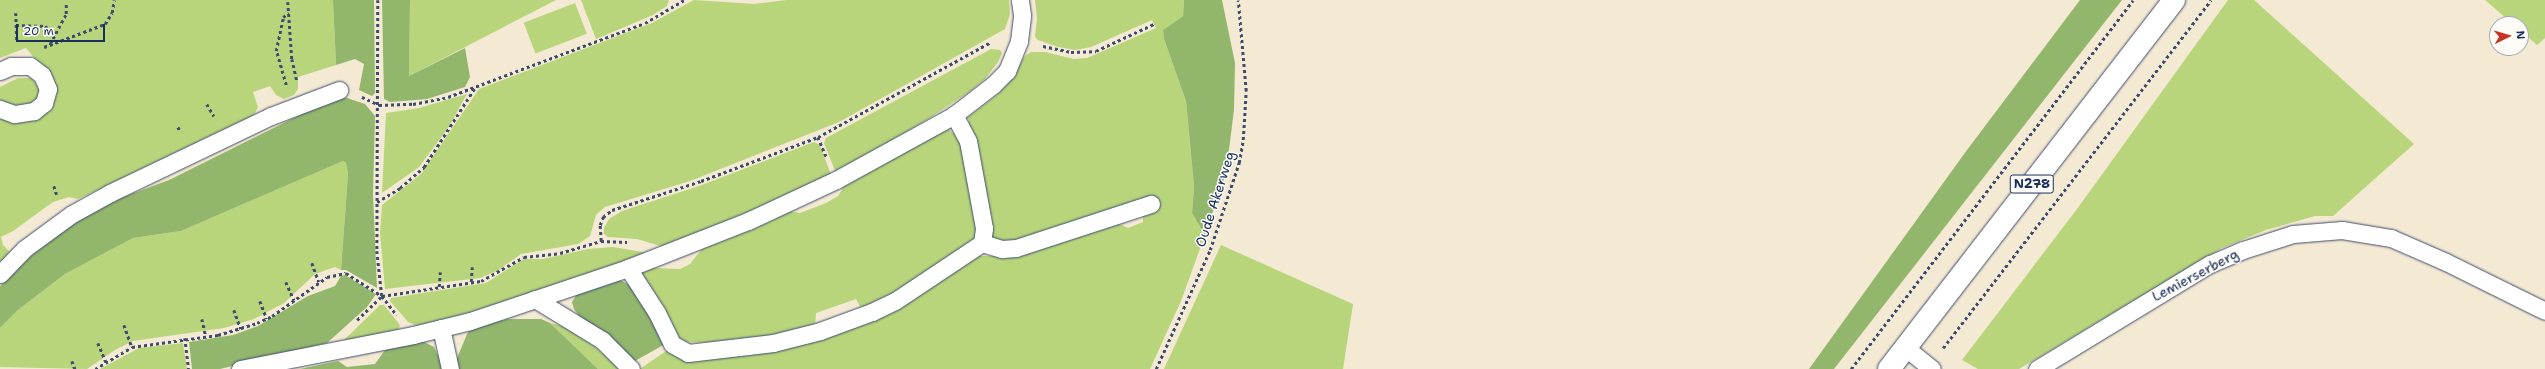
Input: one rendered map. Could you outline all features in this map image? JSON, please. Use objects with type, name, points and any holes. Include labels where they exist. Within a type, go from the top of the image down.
[{"type":"main road","name":"N278","points":[[1889,369],[2174,0]]},
{"type":"lane","points":[[240,369],[413,335],[441,328],[535,299],[628,268],[748,220],[836,180],[954,115],[993,85],[1006,71],[1019,41],[1022,15],[1020,0]]},
{"type":"lane","points":[[0,71],[27,65],[42,75],[48,89],[44,103],[34,111],[20,114],[0,108]]},
{"type":"lane","points":[[0,274],[24,249],[72,214],[271,116],[339,90]]},
{"type":"lane","points":[[628,268],[657,313],[672,344],[688,353],[773,343],[848,322],[895,301],[982,243],[984,228],[968,141],[954,115]]},
{"type":"lane","points":[[982,243],[1002,250],[1016,248],[1151,204]]},
{"type":"lane","name":"Lemierserberg","points":[[2037,369],[2210,264],[2243,250],[2293,234],[2342,230],[2391,238],[2446,262],[2545,311]]},
{"type":"lane","points":[[535,299],[602,340],[631,369]]},
{"type":"lane","points":[[441,328],[450,369]]},
{"type":"lane","points":[[1906,348],[1931,368]]},
{"type":"path","points":[[27,65],[35,53],[50,44],[105,24],[112,13],[114,0]]},
{"type":"path","points":[[378,0],[379,105],[376,202],[382,296]]},
{"type":"path","points":[[339,90],[351,92],[379,105],[413,104],[448,97],[645,23],[684,0]]},
{"type":"path","name":"Oude Akerweg","points":[[1156,369],[1210,250],[1238,164],[1244,140],[1246,91],[1238,0]]},
{"type":"path","points":[[1851,369],[2133,0]]},
{"type":"path","points":[[1931,368],[2211,0]]},
{"type":"path","points":[[50,44],[66,14],[66,2]]},
{"type":"path","points":[[288,2],[292,59]]},
{"type":"path","points":[[16,13],[16,25],[27,65]]},
{"type":"path","points":[[289,13],[283,17],[276,51],[284,82],[299,106]]},
{"type":"path","points":[[331,352],[335,342],[382,296],[471,282],[498,274],[524,257],[560,253],[601,241],[600,225],[603,217],[612,210],[701,181],[818,137],[994,41],[1019,41],[1071,52],[1085,52],[1112,45],[1154,24]]},
{"type":"path","points":[[16,25],[45,26],[55,33]]},
{"type":"path","points":[[376,202],[400,188],[424,166],[476,86]]},
{"type":"path","points":[[818,137],[829,165]]},
{"type":"path","points":[[312,263],[318,282]]},
{"type":"path","points":[[471,282],[472,267]]},
{"type":"path","points":[[439,286],[440,272]]},
{"type":"path","points":[[95,369],[132,347],[206,336],[241,329],[267,318],[318,282],[346,273],[382,296],[413,335]]},
{"type":"path","points":[[286,282],[294,300]]},
{"type":"path","points":[[260,301],[267,318]]},
{"type":"path","points":[[234,310],[241,329]]},
{"type":"path","points":[[202,320],[206,336]]},
{"type":"path","points":[[124,325],[132,347]]},
{"type":"path","points":[[185,338],[189,369]]},
{"type":"path","points":[[98,343],[106,362]]},
{"type":"path","points":[[72,361],[75,369]]},
{"type":"green space","points":[[0,0],[333,0],[336,65],[298,77],[298,89],[294,95],[284,99],[276,95],[270,86],[253,92],[258,107],[254,115],[78,199],[69,197],[53,202],[13,231],[1,237],[3,245],[10,252],[0,262],[0,116],[24,121],[49,76],[26,48],[0,58]]},
{"type":"green space","points":[[333,0],[374,0],[375,93],[372,96],[359,90],[364,64],[355,59],[336,65]]},
{"type":"green space","points":[[382,0],[410,0],[409,76],[465,48],[470,77],[465,87],[427,99],[390,102],[384,99]]},
{"type":"green space","points":[[410,0],[556,0],[409,76]]},
{"type":"green space","points":[[581,0],[669,0],[667,6],[653,15],[596,39]]},
{"type":"green space","points":[[694,0],[754,4],[787,0],[1009,0],[1010,14],[1005,29],[839,122],[690,181],[605,207],[596,215],[590,236],[578,244],[521,254],[497,271],[480,278],[385,289],[380,233],[382,205],[421,174],[479,89],[652,23]]},
{"type":"green space","points":[[1035,0],[1184,0],[1183,16],[1163,30],[1164,39],[1186,101],[1194,186],[1192,213],[1205,235],[1181,301],[1150,369],[640,369],[669,349],[788,344],[971,258],[979,256],[1003,256],[1116,222],[1128,228],[1143,222],[1143,213],[1021,241],[997,241],[989,236],[968,117],[997,95],[1015,73],[1025,56],[1031,52],[1045,52],[1074,59],[1087,58],[1156,28],[1152,20],[1091,47],[1075,50],[1058,47],[1038,40],[1035,37],[1037,19]]},
{"type":"green space","points":[[1184,0],[1222,0],[1235,63],[1234,110],[1228,157],[1224,179],[1205,235],[1192,213],[1194,186],[1186,101],[1164,39],[1163,30],[1183,16]]},
{"type":"green space","points":[[2080,0],[2122,0],[1834,369],[1809,369],[1967,150]]},
{"type":"green space","points":[[2228,0],[2254,0],[2414,144],[2333,216],[2315,216],[2266,230],[2222,248],[2019,369],[1978,369],[1962,360],[2077,209]]},
{"type":"green space","points":[[2485,0],[2545,0],[2545,38],[2537,45],[2529,38],[2529,16],[2504,16]]},
{"type":"green space","points":[[575,3],[587,34],[535,54],[524,23]]},
{"type":"green space","points":[[991,49],[1000,50],[1002,53],[998,62],[985,79],[969,92],[928,119],[836,173],[824,143],[826,138]]},
{"type":"green space","points":[[18,78],[31,78],[40,88],[38,98],[22,109],[0,100],[0,87]]},
{"type":"green space","points":[[467,94],[448,128],[419,167],[382,193],[386,113],[419,108]]},
{"type":"green space","points":[[344,97],[365,104],[375,116],[373,194],[377,288],[346,270],[341,270],[348,174],[346,163],[343,161],[181,231],[133,238],[65,274],[18,310],[0,328],[0,286],[32,255],[77,221],[110,202],[169,180],[304,113]]},
{"type":"green space","points":[[947,128],[960,138],[976,212],[976,237],[912,284],[861,308],[856,299],[816,313],[815,327],[729,343],[677,342],[641,276],[642,272],[654,268],[680,269],[690,264],[702,249],[789,211],[800,213],[826,203],[838,196],[846,183]]},
{"type":"green space","points":[[814,142],[820,145],[831,175],[796,192],[664,247],[637,239],[608,237],[604,234],[604,228],[609,219],[622,211],[699,186]]},
{"type":"green space","points":[[343,161],[346,163],[348,174],[341,270],[335,267],[315,274],[284,303],[254,319],[224,328],[133,341],[115,350],[87,369],[0,367],[0,328],[18,310],[65,274],[133,238],[181,231]]},
{"type":"green space","points":[[1221,245],[1353,304],[1343,369],[1164,369]]},
{"type":"green space","points":[[613,247],[648,253],[484,309],[417,326],[408,322],[390,301],[391,298],[486,283],[524,259],[543,259],[588,249]]},
{"type":"green space","points":[[345,275],[376,294],[367,307],[327,343],[220,369],[192,369],[189,342],[233,335],[258,326],[308,296],[335,286],[341,276]]},
{"type":"green space","points":[[620,280],[632,286],[665,344],[635,361],[611,339],[581,319],[574,309],[572,302],[577,294]]},
{"type":"green space","points":[[380,305],[384,305],[400,325],[398,331],[341,343]]},
{"type":"green space","points":[[508,319],[541,319],[550,323],[598,369],[457,369],[457,358],[468,332],[485,324]]},
{"type":"green space","points":[[550,323],[566,327],[593,345],[620,369],[598,369]]},
{"type":"green space","points":[[422,341],[434,347],[444,369],[300,369],[338,361],[347,367],[375,364],[385,350]]},
{"type":"green space","points":[[183,343],[187,369],[100,369],[139,348]]}]
